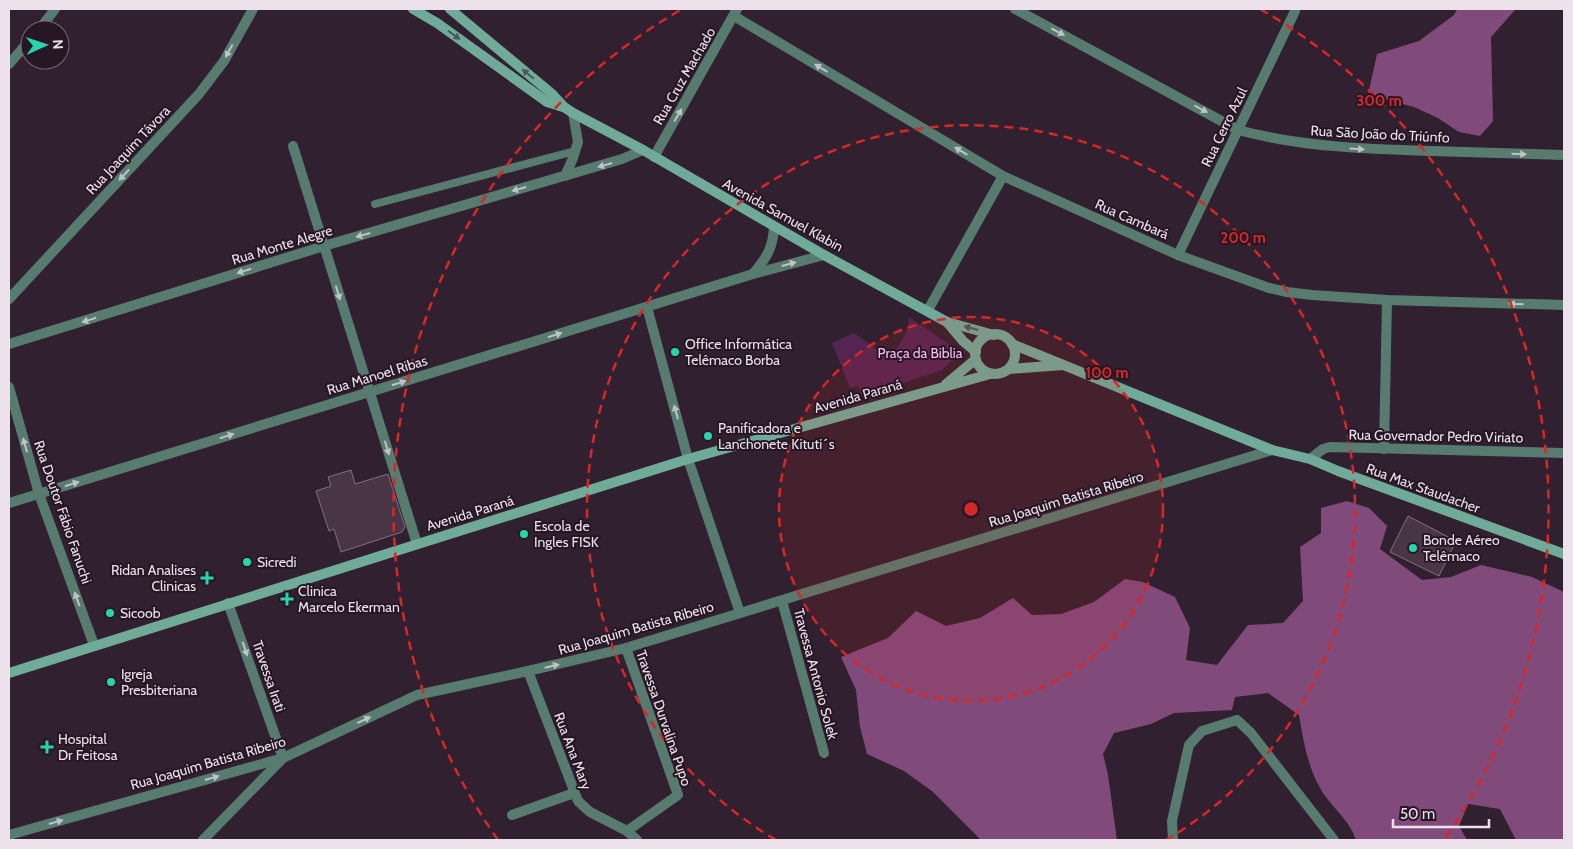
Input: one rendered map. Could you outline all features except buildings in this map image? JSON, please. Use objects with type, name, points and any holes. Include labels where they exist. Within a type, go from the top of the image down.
[{"type":"main road","name":"Avenida Samuel Klabin","points":[[413,9],[437,23],[547,102],[569,110],[642,150],[824,255],[947,322],[994,334]]},
{"type":"main road","name":"Avenida Samuel Klabin","points":[[448,9],[551,93],[569,110]]},
{"type":"main road","points":[[437,23],[448,9]]},
{"type":"main road","points":[[947,322],[976,356],[979,366],[990,374],[997,374],[1009,369],[1013,364],[1015,350],[1008,339],[994,334],[982,340],[978,345],[976,356]]},
{"type":"main road","points":[[1012,344],[1272,450]]},
{"type":"main road","name":"Avenida Paraná","points":[[942,386],[976,356]]},
{"type":"main road","points":[[1009,369],[1066,365]]},
{"type":"main road","name":"Avenida Paraná","points":[[9,673],[688,459],[990,374]]},
{"type":"main road","name":"Rua Max Staudacher","points":[[1272,450],[1310,459],[1564,554]]},
{"type":"street","points":[[47,20],[55,9]]},
{"type":"street","name":"Rua Joaquim Távora","points":[[9,299],[199,94],[224,61],[253,9]]},
{"type":"street","name":"Rua São João do Triúnfo","points":[[1015,9],[1238,130],[1289,141],[1360,149],[1564,155]]},
{"type":"street","name":"Rua Cerro Azul","points":[[1178,255],[1296,9]]},
{"type":"street","name":"Rua Cruz Machado","points":[[654,157],[736,12]]},
{"type":"street","name":"Rua Cambará","points":[[736,12],[1003,176],[1178,255],[1269,288],[1287,292],[1387,300],[1564,305]]},
{"type":"street","points":[[9,64],[20,51]]},
{"type":"street","points":[[565,176],[578,142],[569,110]]},
{"type":"street","points":[[293,146],[417,544]]},
{"type":"street","name":"Rua Monte Alegre","points":[[9,344],[324,246],[622,160],[642,150]]},
{"type":"street","points":[[928,310],[1003,176]]},
{"type":"street","points":[[753,274],[767,257],[772,244],[774,226]]},
{"type":"street","name":"Rua Manoel Ribas","points":[[9,503],[753,274],[824,255]]},
{"type":"street","points":[[1384,449],[1387,300]]},
{"type":"street","points":[[647,307],[688,459],[740,613]]},
{"type":"street","name":"Rua Doutor Fábio Fanuchi","points":[[9,387],[39,494],[94,645]]},
{"type":"street","name":"Rua Governador Pedro Viriato","points":[[1310,459],[1323,449],[1330,448],[1564,452]]},
{"type":"street","name":"Rua Joaquim Batista Ribeiro","points":[[9,835],[283,758],[417,695],[626,648],[1272,450]]},
{"type":"street","name":"Travessa Antonio Solek","points":[[782,601],[824,753]]},
{"type":"street","name":"Travessa Irati","points":[[228,604],[283,758]]},
{"type":"street","name":"Travessa Durvalina Pupo","points":[[626,648],[678,795],[627,830]]},
{"type":"street","name":"Rua Ana Mary","points":[[528,671],[578,801],[590,812],[627,830],[638,840]]},
{"type":"street","points":[[1173,840],[1172,821],[1189,745],[1202,731],[1237,720],[1251,733],[1334,840]]},
{"type":"street","points":[[204,840],[283,758]]},
{"type":"street","points":[[512,815],[574,793]]},
{"type":"lane","points":[[375,204],[575,151]]},
{"type":"green space","name":"Praça da Biblia","points":[[909,317],[960,352],[942,370],[862,397],[858,386],[850,388],[832,343],[854,333],[891,359],[907,331]]},
{"type":"shaded area","points":[[1457,9],[1564,9],[1515,10],[1491,37],[1493,121],[1480,136],[1459,132],[1438,118],[1414,107],[1368,95],[1377,54],[1419,41],[1454,15]]},
{"type":"shaded area","points":[[1347,501],[1369,508],[1387,526],[1380,549],[1422,580],[1451,577],[1481,565],[1532,577],[1564,592],[1564,840],[1516,840],[1500,809],[1468,804],[1459,826],[1467,840],[1356,840],[1349,825],[1323,793],[1315,778],[1306,751],[1299,715],[1268,693],[1235,697],[1232,710],[1174,713],[1151,724],[1114,733],[1103,754],[1108,775],[1117,840],[981,840],[932,791],[904,771],[867,754],[860,727],[856,690],[841,657],[888,638],[916,611],[946,626],[980,618],[1013,598],[1032,615],[1061,614],[1094,602],[1125,579],[1143,582],[1175,597],[1190,628],[1186,660],[1217,665],[1248,625],[1283,623],[1303,601],[1300,547],[1321,533],[1321,508]]},
{"type":"place","name":"Office Informática Telêmaco Borba","points":[[675,352]]},
{"type":"place","name":"Panificadora e Lanchonete Kituti´s","points":[[708,436]]},
{"type":"place","name":"Escola de Ingles FISK","points":[[524,534]]},
{"type":"place","name":"Bonde Aéreo Telêmaco","points":[[1413,548]]},
{"type":"place","name":"Sicredi","points":[[247,562]]},
{"type":"place","name":"Ridan Analises Clinicas","points":[[207,578]]},
{"type":"place","name":"Clinica Marcelo Ekerman","points":[[287,599]]},
{"type":"place","name":"Sicoob","points":[[110,613]]},
{"type":"place","name":"Igreja Presbiteriana","points":[[111,682]]},
{"type":"place","name":"Hospital Dr Feitosa","points":[[47,747]]}]
